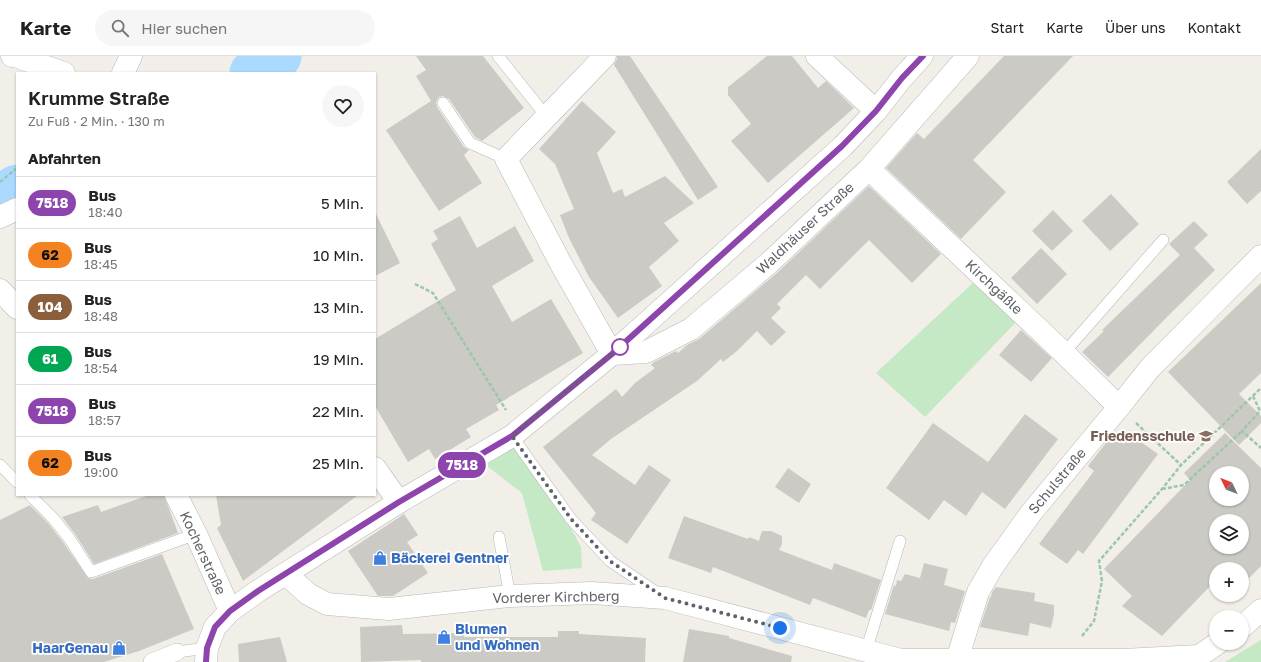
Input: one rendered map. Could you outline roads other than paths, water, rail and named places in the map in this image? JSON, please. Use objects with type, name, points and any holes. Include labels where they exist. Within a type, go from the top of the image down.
[{"type":"street","points":[[12,56],[61,72]]},
{"type":"street","points":[[123,72],[131,56]]},
{"type":"street","points":[[605,56],[506,159],[561,264],[612,354]]},
{"type":"street","points":[[817,56],[876,111]]},
{"type":"street","points":[[206,655],[215,627],[230,611],[258,591],[399,502],[515,434],[612,354],[842,146],[876,111],[902,78],[922,56]]},
{"type":"street","name":"Waldhäuser Straße","points":[[612,354],[646,352],[691,329],[768,263],[869,169],[968,56]]},
{"type":"street","name":"Kirchgäßle","points":[[869,169],[1119,407]]},
{"type":"street","points":[[0,217],[16,209]]},
{"type":"street","name":"Schulstraße","points":[[958,661],[978,592],[993,566],[1031,513],[1150,368],[1261,256]]},
{"type":"street","points":[[0,290],[16,307]]},
{"type":"street","points":[[376,469],[399,502]]},
{"type":"street","name":"Kocherstraße","points":[[177,496],[196,534],[230,611]]},
{"type":"street","name":"Vorderer Kirchberg","points":[[286,574],[308,594],[327,604],[389,610],[510,596],[592,593],[665,598],[901,660],[1123,660],[1199,656],[1209,649]]},
{"type":"street","points":[[1249,621],[1261,610]]},
{"type":"street","points":[[152,662],[173,657]]},
{"type":"lane","points":[[498,56],[546,116]]},
{"type":"lane","points":[[443,103],[470,143],[506,159]]},
{"type":"lane","points":[[1064,353],[1163,240]]},
{"type":"lane","points":[[515,434],[571,519],[610,561],[665,598]]},
{"type":"lane","points":[[0,465],[16,481]]},
{"type":"lane","points":[[31,496],[53,518],[91,572],[196,534]]},
{"type":"lane","points":[[498,537],[510,596]]},
{"type":"lane","points":[[866,651],[900,541]]},
{"type":"lane","points":[[173,657],[206,655]]},
{"type":"waterway","points":[[254,72],[278,56]]},
{"type":"waterway","points":[[0,199],[16,189]]},
{"type":"place","name":"Friedensschule","points":[[1206,436]]},
{"type":"place","name":"Bäckerei Gentner","points":[[380,558]]},
{"type":"place","name":"Blumen und Wohnen","points":[[444,637]]},
{"type":"place","name":"HaarGenau","points":[[119,648]]}]
